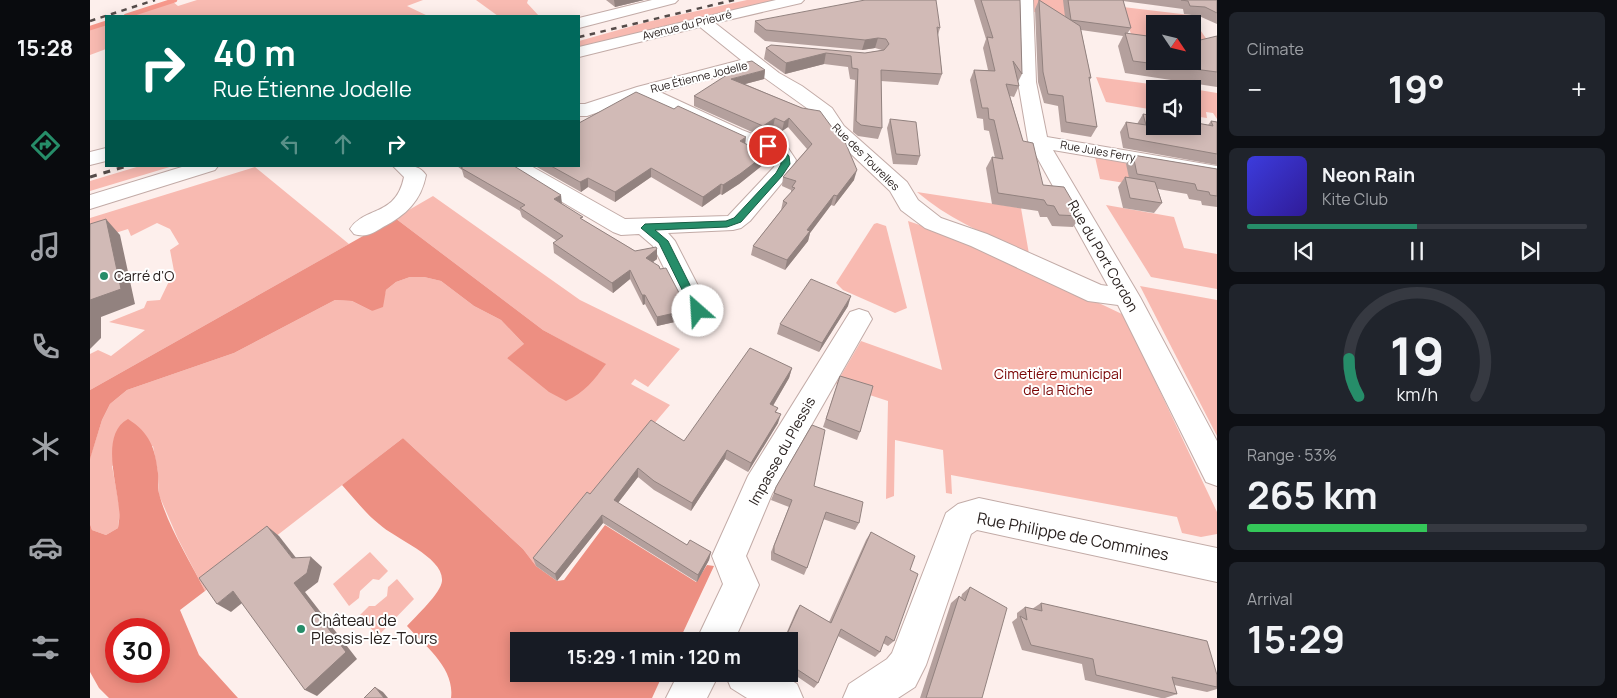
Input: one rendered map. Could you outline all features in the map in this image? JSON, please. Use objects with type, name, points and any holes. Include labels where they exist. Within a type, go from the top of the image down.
[{"type":"street","points":[[580,23],[670,0]]},
{"type":"street","name":"Avenue du Prieuré","points":[[580,52],[796,0]]},
{"type":"street","name":"Rue du Port Cordon","points":[[1025,0],[1027,82],[1038,141],[1127,297],[1217,472]]},
{"type":"street","name":"Rue des Tourelles","points":[[703,21],[733,45],[758,55],[773,77],[796,90],[825,112],[837,130],[899,187],[909,205],[934,223],[980,240],[1097,294],[1127,297]]},
{"type":"street","name":"Rue Étienne Jodelle","points":[[580,110],[587,110],[758,55]]},
{"type":"street","name":"Rue Étienne Jodelle","points":[[518,167],[621,227],[645,228],[732,223],[742,216],[779,174],[786,160],[781,152],[735,134],[643,91]]},
{"type":"street","name":"Rue Jules Ferry","points":[[1038,141],[1217,172]]},
{"type":"street","points":[[90,159],[105,154]]},
{"type":"street","points":[[90,194],[180,167]]},
{"type":"street","points":[[90,202],[205,167]]},
{"type":"street","points":[[362,229],[400,208],[406,202],[415,175],[404,167]]},
{"type":"street","points":[[645,228],[663,241],[698,311]]},
{"type":"street","name":"Impasse du Plessis","points":[[719,632],[742,585],[730,563],[729,556],[759,486],[859,319]]},
{"type":"street","name":"Rue Philippe de Commines","points":[[862,698],[901,673],[907,665],[958,524],[970,515],[979,514],[1217,565]]},
{"type":"street","points":[[686,698],[695,682]]},
{"type":"street","points":[[758,682],[783,698]]},
{"type":"green space","points":[[197,0],[423,0],[407,6],[426,15],[130,15],[172,1],[178,6]]},
{"type":"green space","points":[[476,0],[528,0],[527,3],[538,15],[497,15]]},
{"type":"green space","points":[[747,0],[779,0],[580,49],[580,41],[647,22]]},
{"type":"green space","points":[[1034,0],[1064,0],[1190,15],[1146,15],[1146,44],[1134,43],[1128,25],[1034,12]]},
{"type":"green space","points":[[105,23],[105,49],[90,55],[90,28]]},
{"type":"green space","points":[[1201,31],[1216,53],[1201,51]]},
{"type":"green space","points":[[1096,77],[1146,83],[1146,109],[1106,102]]},
{"type":"green space","points":[[1201,90],[1217,93],[1217,119],[1213,113],[1206,112],[1207,118],[1201,117]]},
{"type":"green space","points":[[1095,157],[1126,162],[1131,184],[1100,179]]},
{"type":"green space","points":[[137,167],[170,167],[90,191],[90,181]]},
{"type":"green space","points":[[255,167],[349,244],[90,390],[90,354],[98,350],[111,356],[145,330],[109,322],[144,308],[147,301],[160,300],[174,271],[170,250],[179,244],[170,229],[157,223],[131,236],[128,229],[90,241],[90,218]]},
{"type":"green space","points":[[917,192],[1021,208],[1029,254],[956,219]]},
{"type":"green space","points":[[433,196],[580,300],[680,349],[648,387],[635,379],[631,384],[670,405],[588,501],[536,566],[523,549],[403,438],[205,591],[178,539],[159,495],[158,473],[153,446],[112,466],[120,510],[118,528],[106,535],[92,530],[90,524],[90,458],[102,420],[110,404],[127,390],[234,353],[335,300],[352,301],[372,311],[383,301],[386,290],[396,282],[410,277],[424,277],[441,281],[474,306],[501,320],[525,345],[507,358],[598,374],[605,364],[543,330],[395,218]]},
{"type":"green space","points":[[1106,205],[1174,217],[1184,248],[1217,254],[1217,289],[1151,277]]},
{"type":"green space","name":"Cimetière municipal de la Riche","points":[[908,221],[973,243],[1124,315],[1217,512],[1217,534],[1201,537],[1182,533],[1177,517],[951,475],[952,494],[946,493],[943,450],[895,440],[894,496],[886,499],[888,401],[836,384],[861,341],[942,370]]},
{"type":"green space","points":[[874,224],[886,226],[907,308],[895,313],[843,290],[836,283]]},
{"type":"green space","points":[[1140,286],[1217,300],[1217,436]]},
{"type":"green space","points":[[370,552],[388,571],[379,580],[373,579],[360,591],[359,598],[349,606],[333,584]]},
{"type":"green space","points":[[397,579],[414,599],[378,636],[359,616],[369,606],[375,606],[387,596],[388,587]]},
{"type":"shaded area","points":[[395,218],[543,330],[606,364],[584,390],[566,401],[549,392],[507,358],[524,344],[501,320],[474,306],[441,281],[424,277],[410,277],[396,282],[386,290],[383,307],[372,311],[352,301],[335,300],[234,353],[127,390],[110,404],[102,420],[90,459],[90,390]]},
{"type":"shaded area","points":[[128,419],[142,430],[150,442],[155,456],[159,491],[164,509],[205,591],[180,610],[199,655],[238,698],[109,698],[99,688],[90,672],[90,524],[92,530],[106,535],[118,528],[119,511],[112,460],[114,436],[119,426]]},
{"type":"shaded area","points":[[403,438],[523,549],[536,566],[557,581],[564,580],[605,525],[696,582],[707,565],[714,566],[683,632],[510,632],[510,682],[659,682],[652,698],[451,698],[451,687],[444,667],[407,626],[428,604],[441,586],[441,572],[427,556],[386,530],[374,520],[342,485]]},
{"type":"building","points":[[865,0],[936,0],[940,28],[937,27],[942,74],[881,70],[882,128],[861,125],[856,121],[858,69],[852,68],[851,56],[826,53],[786,63],[766,48],[771,45],[865,53],[884,50],[889,44],[886,39],[865,40],[766,30],[755,21]]},
{"type":"building","points":[[981,0],[1020,0],[1022,74],[1013,61],[1019,86],[1006,84],[1023,141],[1033,143],[1043,185],[1064,187],[1081,216],[1059,215],[1054,206],[1047,205],[1044,200],[998,193],[992,157],[1003,159],[994,120],[989,119],[988,108],[982,108],[974,70],[995,71],[987,37],[993,38]]},
{"type":"building","points":[[1039,0],[1080,26],[1091,78],[1089,77],[1097,127],[1066,122],[1063,96],[1048,94],[1043,72]]},
{"type":"building","points":[[1068,0],[1123,0],[1131,28],[1071,20]]},
{"type":"building","points":[[1181,0],[1217,0],[1217,13],[1205,7],[1190,6],[1188,1]]},
{"type":"building","points":[[1125,33],[1146,36],[1146,63],[1133,61]]},
{"type":"building","points":[[1217,36],[1217,72],[1201,70],[1201,40]]},
{"type":"building","points":[[752,61],[765,70],[731,79],[802,108],[820,111],[831,126],[843,137],[857,170],[837,196],[834,195],[807,230],[810,231],[787,260],[753,246],[787,203],[783,201],[795,188],[792,187],[796,181],[783,177],[812,144],[789,118],[784,122],[775,118],[763,126],[694,96],[747,62]]},
{"type":"building","points":[[636,92],[674,109],[678,106],[746,137],[740,141],[766,154],[740,174],[723,185],[721,184],[703,197],[651,168],[615,192],[588,178],[580,182],[553,167],[580,167],[580,122]]},
{"type":"building","points":[[1143,114],[1146,114],[1146,125]]},
{"type":"building","points":[[890,119],[916,122],[920,156],[896,154]]},
{"type":"building","points":[[1211,121],[1217,122],[1217,154],[1129,138],[1126,122],[1146,125],[1146,135],[1201,135],[1201,124],[1213,126]]},
{"type":"building","points":[[1133,155],[1217,169],[1217,196],[1210,195],[1209,192],[1197,190],[1195,184],[1137,174]]},
{"type":"building","points":[[516,167],[561,195],[554,199],[583,217],[580,218],[635,251],[656,247],[657,249],[646,258],[659,266],[660,269],[666,268],[688,310],[657,317],[645,295],[642,295],[630,270],[612,283],[553,243],[563,236],[520,208],[525,205],[461,168]]},
{"type":"building","points":[[1125,177],[1155,182],[1162,203],[1130,198]]},
{"type":"building","name":"Carré d'O","points":[[106,219],[121,289],[90,300],[90,224]]},
{"type":"building","points":[[811,279],[851,296],[822,343],[780,324]]},
{"type":"building","points":[[750,348],[792,368],[770,404],[778,408],[775,412],[781,414],[751,463],[727,450],[692,503],[654,481],[638,468],[614,500],[687,545],[690,540],[711,552],[698,575],[602,515],[555,574],[533,558],[587,492],[590,494],[651,420],[684,441]]},
{"type":"building","points":[[840,376],[873,386],[860,432],[826,419]]},
{"type":"building","points":[[812,425],[825,430],[814,486],[863,502],[859,523],[826,512],[807,568],[774,553],[774,546],[792,500],[774,493]]},
{"type":"building","points":[[267,526],[292,558],[311,557],[307,573],[294,583],[346,652],[305,690],[233,591],[217,604],[199,578]]},
{"type":"building","points":[[871,532],[915,556],[910,570],[918,574],[894,641],[886,636],[880,652],[841,629],[818,683],[798,670],[798,632],[788,632],[800,605],[831,623]]},
{"type":"building","points":[[970,587],[1007,608],[982,698],[926,698],[959,596],[965,601]]},
{"type":"building","points":[[1041,603],[1207,641],[1217,675],[1217,687],[1172,677],[1177,694],[1096,675],[1093,659],[1031,645],[1020,616],[1027,620],[1025,607],[1042,611]]},
{"type":"building","points":[[375,687],[384,698],[364,698]]},
{"type":"waterway","points":[[129,15],[175,0]]},
{"type":"waterway","points":[[90,28],[105,23]]},
{"type":"railway","points":[[109,15],[155,0]]},
{"type":"railway","points":[[580,37],[734,0]]},
{"type":"railway","points":[[90,21],[105,16]]},
{"type":"railway","points":[[90,177],[124,167]]},
{"type":"place","name":"Carré d'O","points":[[104,276]]},
{"type":"place","name":"Château de Plessis-lèz-Tours","points":[[301,629]]},
{"type":"route","points":[[698,311],[663,241],[645,228],[727,224],[738,220],[786,164],[785,156],[768,146]]}]
